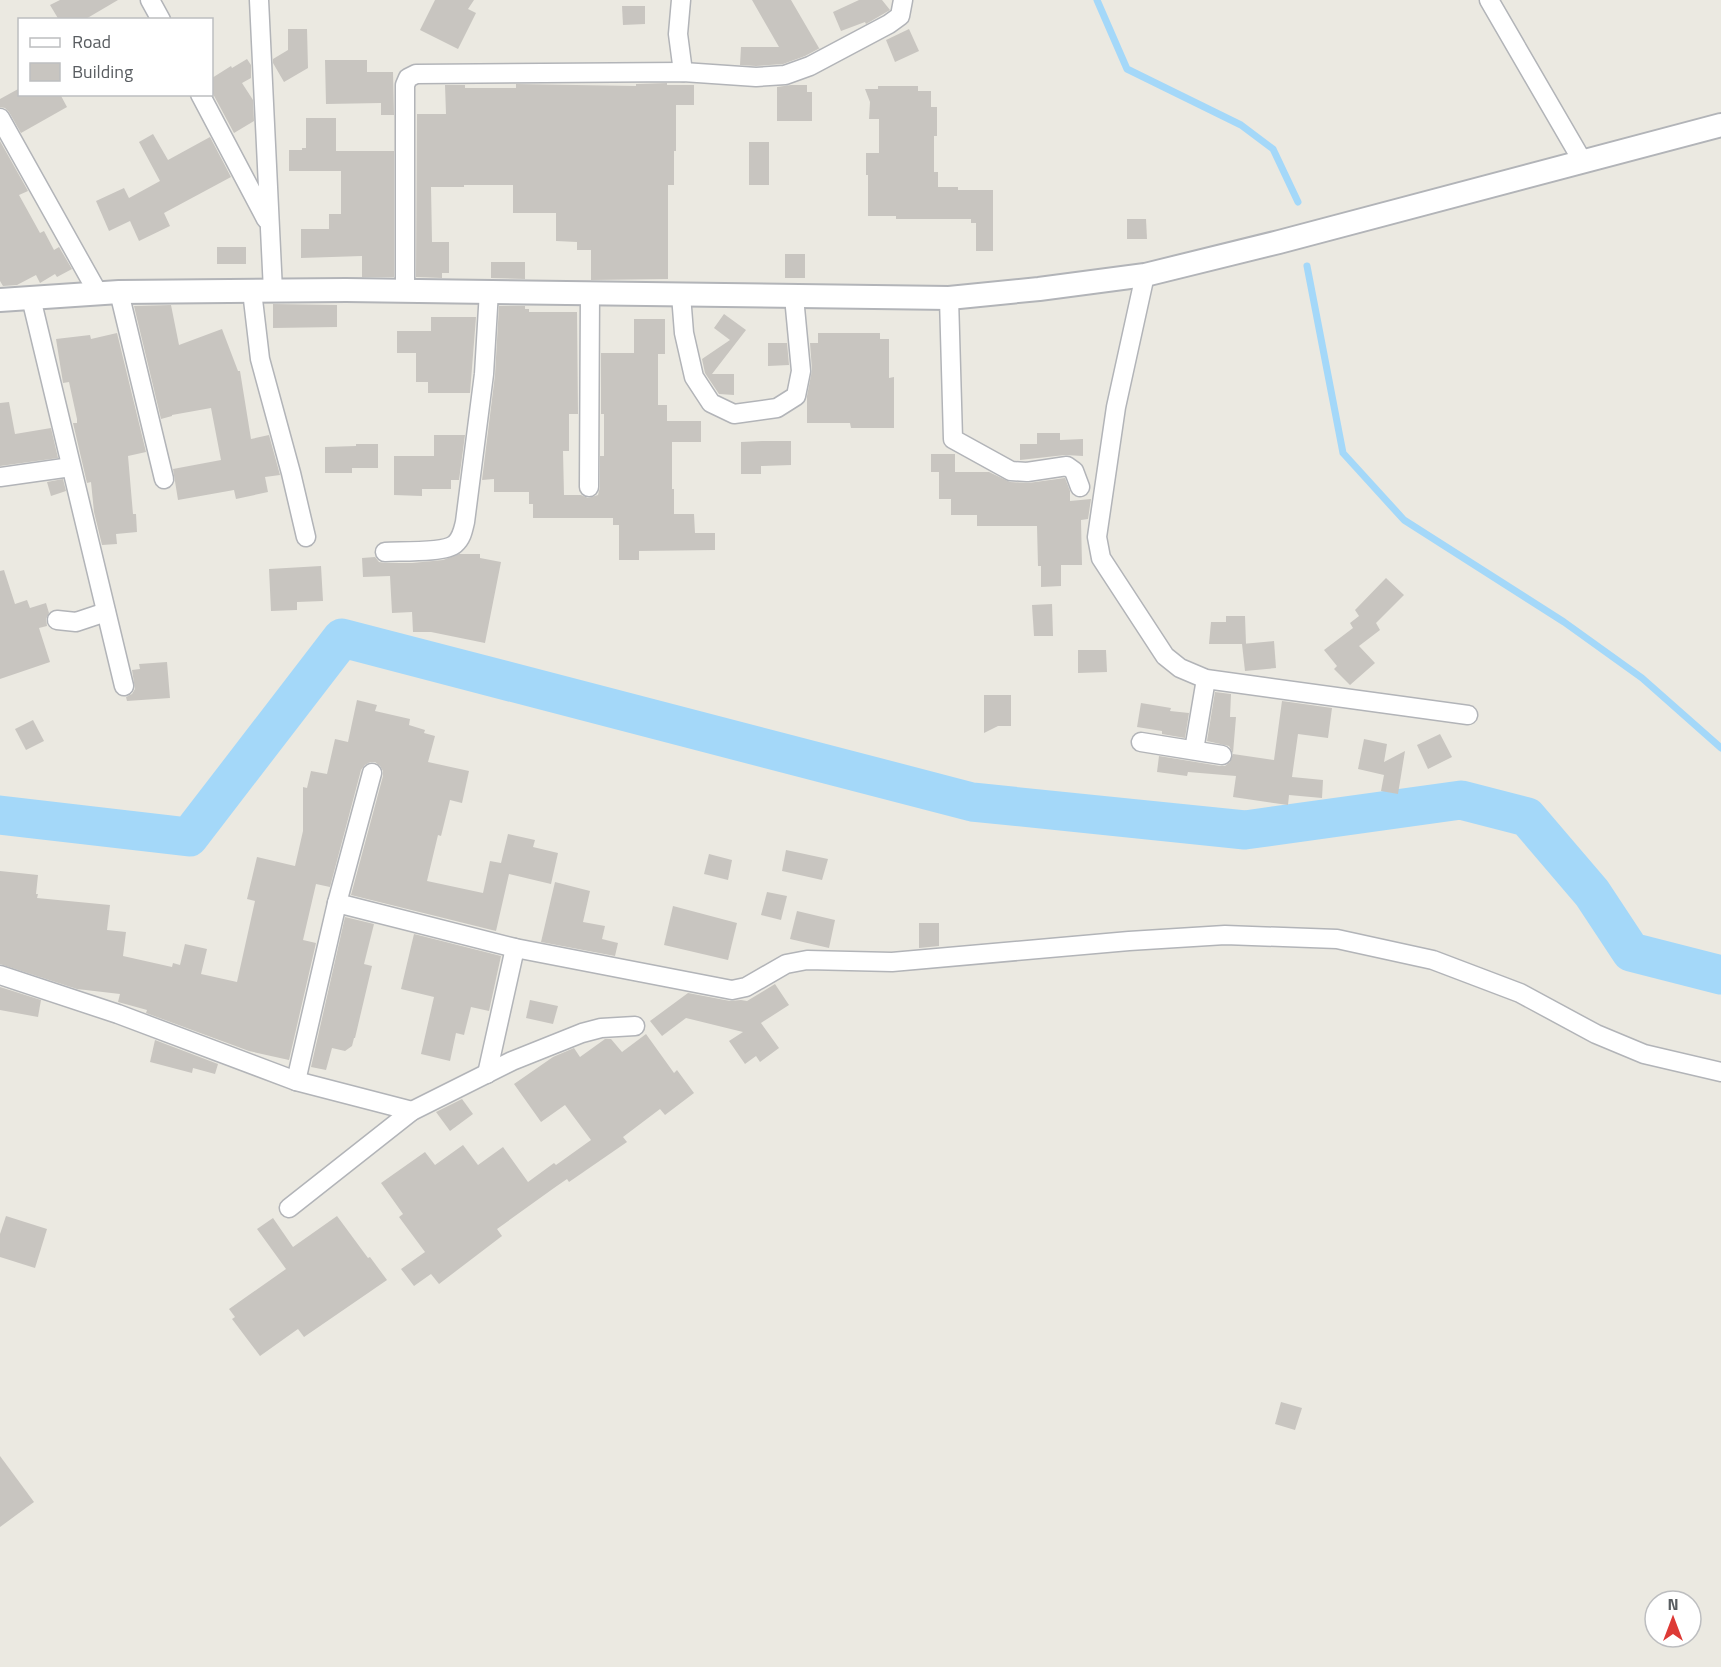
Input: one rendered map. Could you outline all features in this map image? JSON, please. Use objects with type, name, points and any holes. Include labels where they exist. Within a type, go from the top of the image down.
[{"type":"street","points":[[150,0],[159,18]]},
{"type":"street","points":[[259,0],[269,223],[262,291],[260,359],[306,537]]},
{"type":"street","points":[[681,0],[678,34],[683,72]]},
{"type":"street","points":[[405,290],[405,85],[408,78],[416,74],[683,72],[756,77],[785,75],[810,66],[889,24],[900,16],[903,0]]},
{"type":"street","points":[[1489,0],[1583,162]]},
{"type":"street","points":[[201,96],[269,223]]},
{"type":"street","points":[[0,118],[109,292],[164,479]]},
{"type":"street","points":[[0,300],[109,292],[405,290],[949,298],[1039,289],[1145,275],[1279,242],[1721,125]]},
{"type":"street","points":[[1145,275],[1116,407],[1097,537],[1101,558],[1165,656],[1180,668],[1206,679],[1468,715]]},
{"type":"street","points":[[385,552],[430,550],[454,546],[461,537],[465,522],[484,374],[489,291]]},
{"type":"street","points":[[589,486],[590,293]]},
{"type":"street","points":[[681,295],[684,333],[694,377],[711,404],[734,414],[777,408],[796,396],[801,371],[794,297]]},
{"type":"street","points":[[31,298],[124,686]]},
{"type":"street","points":[[949,298],[953,439],[1011,471],[1027,472],[1067,466],[1074,471],[1080,487]]},
{"type":"street","points":[[0,477],[71,467]]},
{"type":"street","points":[[57,620],[76,622],[106,612]]},
{"type":"street","points":[[1194,750],[1206,679]]},
{"type":"street","points":[[1141,742],[1222,755]]},
{"type":"street","points":[[296,1081],[337,903],[372,773]]},
{"type":"street","points":[[337,903],[515,948],[732,990],[746,987],[786,964],[807,960],[891,962],[1225,935],[1337,939],[1433,960],[1520,993],[1596,1034],[1644,1054],[1721,1072]]},
{"type":"street","points":[[487,1074],[515,948]]},
{"type":"street","points":[[0,975],[118,1014],[296,1081],[412,1111]]},
{"type":"street","points":[[289,1208],[412,1111],[512,1061],[582,1033],[601,1028],[635,1026]]},
{"type":"building","points":[[60,0],[118,0],[87,18],[58,18],[50,5]]},
{"type":"building","points":[[435,0],[474,0],[468,9],[476,13],[458,49],[420,30]]},
{"type":"building","points":[[752,0],[791,0],[820,48],[783,64],[740,65],[741,47],[779,47]]},
{"type":"building","points":[[859,0],[882,0],[890,10],[866,24],[865,22],[841,31],[833,12]]},
{"type":"building","points":[[622,6],[645,6],[645,24],[623,25]]},
{"type":"building","points":[[288,29],[307,29],[308,68],[284,82],[273,59],[288,50]]},
{"type":"building","points":[[909,29],[919,51],[895,62],[886,40]]},
{"type":"building","points":[[247,59],[251,65],[251,78],[242,83],[253,100],[254,121],[234,133],[213,94],[213,77],[231,66],[232,68]]},
{"type":"building","points":[[325,60],[367,60],[367,72],[393,72],[394,115],[381,115],[381,103],[326,104]]},
{"type":"building","points":[[667,83],[667,85],[694,85],[694,105],[676,105],[674,185],[668,185],[668,279],[591,280],[591,250],[577,250],[577,242],[556,241],[556,213],[513,213],[513,185],[431,187],[432,242],[449,242],[449,273],[442,273],[442,278],[416,277],[417,114],[446,114],[445,85],[465,85],[465,88],[516,88],[516,84],[636,86],[636,84]]},
{"type":"building","points":[[807,85],[807,92],[812,92],[812,121],[777,121],[777,87]]},
{"type":"building","points":[[878,86],[918,86],[918,91],[931,91],[931,107],[937,107],[934,172],[938,172],[938,187],[958,187],[958,190],[993,190],[993,251],[976,251],[976,223],[971,223],[971,219],[896,219],[896,216],[868,216],[866,153],[879,153],[879,119],[869,119],[870,102],[865,89],[878,89]]},
{"type":"building","points":[[18,89],[18,96],[61,96],[67,107],[21,133],[9,112],[0,107],[0,99]]},
{"type":"building","points":[[306,118],[336,118],[336,151],[394,151],[394,277],[362,277],[362,256],[301,258],[301,229],[329,229],[329,214],[341,214],[341,171],[289,171],[289,150],[306,148]]},
{"type":"building","points":[[153,134],[168,160],[210,137],[231,177],[164,213],[170,226],[139,241],[130,221],[109,231],[96,201],[124,188],[129,198],[160,181],[139,142]]},
{"type":"building","points":[[0,141],[28,191],[19,195],[40,233],[44,231],[54,250],[59,247],[72,269],[57,277],[55,274],[40,283],[36,275],[17,285],[3,286],[0,281]]},
{"type":"building","points":[[749,142],[769,142],[769,185],[749,185]]},
{"type":"building","points":[[1127,219],[1146,219],[1147,239],[1127,239]]},
{"type":"building","points":[[217,247],[246,247],[246,264],[217,264]]},
{"type":"building","points":[[785,254],[805,254],[805,278],[785,278]]},
{"type":"building","points":[[491,262],[525,262],[525,279],[491,278]]},
{"type":"building","points":[[273,304],[337,305],[337,327],[273,328]]},
{"type":"building","points":[[171,305],[179,345],[222,329],[238,371],[240,371],[251,439],[269,435],[280,475],[265,477],[268,492],[236,499],[234,490],[178,500],[173,469],[221,460],[211,408],[161,419],[134,306]]},
{"type":"building","points":[[499,306],[525,306],[529,312],[577,312],[578,414],[569,414],[569,451],[563,451],[564,495],[581,495],[588,498],[598,495],[600,456],[604,456],[601,353],[634,353],[634,319],[665,319],[665,354],[658,354],[658,405],[667,405],[667,421],[701,421],[701,442],[672,442],[674,514],[694,514],[695,533],[715,533],[715,550],[639,551],[639,560],[619,560],[619,525],[613,525],[613,518],[533,518],[533,504],[529,504],[529,492],[494,492],[494,479],[482,480],[495,375]]},
{"type":"building","points":[[724,314],[746,330],[712,374],[734,374],[734,395],[719,394],[705,373],[702,359],[730,340],[714,328]]},
{"type":"building","points":[[431,317],[476,317],[470,393],[428,393],[428,382],[416,382],[416,353],[397,353],[397,331],[431,331]]},
{"type":"building","points":[[117,333],[146,452],[128,456],[133,514],[136,514],[137,532],[116,534],[117,544],[102,545],[94,512],[91,482],[87,483],[73,423],[77,423],[77,419],[69,382],[63,383],[56,339],[90,335],[91,339]]},
{"type":"building","points":[[818,333],[880,333],[880,339],[889,339],[889,378],[894,377],[894,428],[851,428],[850,423],[807,423],[807,396],[812,370],[810,343],[818,343]]},
{"type":"building","points":[[768,343],[787,343],[789,365],[768,366]]},
{"type":"building","points":[[9,402],[15,434],[51,428],[58,458],[0,466],[0,403]]},
{"type":"building","points":[[1037,433],[1060,433],[1060,440],[1083,439],[1083,456],[1065,455],[1020,460],[1020,444],[1037,444]]},
{"type":"building","points":[[434,435],[465,435],[459,480],[451,480],[451,489],[422,489],[422,496],[394,495],[394,456],[434,456]]},
{"type":"building","points":[[791,441],[791,465],[761,466],[761,474],[741,474],[741,442]]},
{"type":"building","points":[[356,444],[378,444],[378,468],[352,468],[352,473],[325,473],[325,447],[356,446]]},
{"type":"building","points":[[931,454],[955,454],[955,472],[989,472],[1010,482],[1028,483],[1065,478],[1070,491],[1070,501],[1091,499],[1088,519],[1081,520],[1082,565],[1061,565],[1061,586],[1041,587],[1037,526],[977,526],[977,515],[951,515],[951,499],[939,499],[939,472],[931,472]]},
{"type":"building","points":[[63,479],[66,491],[51,496],[47,482]]},
{"type":"building","points":[[459,554],[480,554],[480,558],[501,562],[485,643],[431,632],[413,632],[412,612],[392,613],[390,576],[363,577],[362,558],[375,557],[379,562],[385,563],[412,563],[443,560]]},
{"type":"building","points":[[321,566],[323,601],[297,602],[297,610],[271,611],[269,569]]},
{"type":"building","points":[[4,570],[15,604],[27,600],[30,608],[46,603],[49,613],[46,619],[47,626],[39,628],[50,662],[0,679],[0,571]]},
{"type":"building","points":[[1386,578],[1404,595],[1376,623],[1380,630],[1359,646],[1375,663],[1350,685],[1334,669],[1337,666],[1324,650],[1353,628],[1350,623],[1359,616],[1355,610]]},
{"type":"building","points":[[1052,604],[1053,636],[1034,636],[1032,605]]},
{"type":"building","points":[[1226,616],[1245,616],[1246,644],[1209,644],[1211,622],[1226,622]]},
{"type":"building","points":[[1274,641],[1276,668],[1245,671],[1242,644]]},
{"type":"building","points":[[1078,650],[1106,650],[1107,672],[1078,673]]},
{"type":"building","points":[[167,662],[170,698],[127,701],[126,697],[135,689],[132,670],[140,669],[139,664]]},
{"type":"building","points":[[1215,692],[1231,694],[1230,717],[1236,717],[1233,753],[1229,746],[1207,741]]},
{"type":"building","points":[[984,695],[1011,695],[1011,726],[998,726],[984,733]]},
{"type":"building","points":[[357,700],[377,705],[375,711],[410,719],[409,725],[435,736],[428,762],[469,771],[462,803],[450,800],[441,836],[438,835],[427,881],[483,893],[490,861],[501,863],[508,834],[535,840],[533,847],[558,853],[551,884],[509,874],[496,931],[351,895],[383,776],[380,766],[375,762],[370,762],[361,770],[330,887],[316,884],[303,940],[316,943],[289,1060],[249,1051],[146,1013],[147,1010],[118,1002],[120,994],[77,989],[0,964],[0,871],[38,875],[37,898],[110,905],[107,930],[126,932],[123,956],[172,967],[173,963],[180,965],[185,944],[207,949],[201,974],[237,982],[255,901],[247,899],[257,857],[295,866],[303,831],[303,787],[307,788],[311,771],[327,774],[335,739],[348,742]]},
{"type":"building","points":[[1282,701],[1332,708],[1328,738],[1298,734],[1292,777],[1323,780],[1322,798],[1289,795],[1288,805],[1233,797],[1236,776],[1188,772],[1187,776],[1157,772],[1159,756],[1220,766],[1225,766],[1230,762],[1233,754],[1274,760]]},
{"type":"building","points":[[1141,703],[1171,708],[1170,711],[1189,713],[1185,738],[1137,727]]},
{"type":"building","points":[[33,720],[44,741],[26,750],[15,729]]},
{"type":"building","points":[[1440,734],[1452,757],[1428,769],[1417,745]]},
{"type":"building","points":[[1364,739],[1387,744],[1384,762],[1405,751],[1398,794],[1381,791],[1384,775],[1358,769]]},
{"type":"building","points":[[786,850],[828,859],[822,880],[782,871]]},
{"type":"building","points":[[709,854],[732,860],[728,880],[704,874]]},
{"type":"building","points":[[555,882],[590,891],[583,922],[605,926],[602,939],[618,943],[615,956],[541,942]]},
{"type":"building","points":[[767,892],[787,896],[781,920],[761,915]]},
{"type":"building","points":[[673,906],[737,923],[728,960],[664,945]]},
{"type":"building","points":[[797,911],[835,920],[829,948],[790,939]]},
{"type":"building","points":[[345,917],[374,924],[364,964],[372,966],[352,1046],[345,1051],[332,1048],[326,1070],[311,1067]]},
{"type":"building","points":[[919,923],[939,923],[939,946],[919,948]]},
{"type":"building","points":[[414,934],[501,956],[489,1011],[471,1007],[464,1035],[456,1033],[450,1061],[421,1054],[434,997],[401,989]]},
{"type":"building","points":[[775,984],[789,1005],[761,1023],[779,1048],[760,1062],[756,1056],[745,1064],[729,1041],[743,1032],[686,1018],[662,1036],[650,1021],[688,993],[730,1001],[747,1001]]},
{"type":"building","points":[[0,987],[41,1000],[38,1017],[0,1010]]},
{"type":"building","points":[[530,1000],[558,1006],[553,1024],[526,1018]]},
{"type":"building","points":[[646,1034],[674,1073],[677,1070],[694,1093],[665,1115],[660,1109],[623,1137],[627,1142],[569,1182],[567,1179],[497,1229],[502,1236],[439,1284],[431,1274],[414,1286],[401,1269],[425,1252],[399,1217],[403,1214],[381,1183],[425,1152],[435,1165],[463,1145],[478,1165],[503,1147],[528,1182],[591,1140],[565,1105],[541,1122],[514,1084],[553,1057],[574,1048],[580,1057],[605,1039],[611,1039],[622,1052]]},
{"type":"building","points":[[155,1040],[218,1064],[215,1074],[193,1068],[192,1073],[150,1062]]},
{"type":"building","points":[[462,1099],[473,1114],[450,1131],[436,1112]]},
{"type":"building","points":[[6,1216],[47,1229],[35,1268],[0,1257],[0,1234]]},
{"type":"building","points":[[337,1216],[387,1280],[304,1337],[298,1329],[260,1356],[232,1319],[235,1317],[229,1309],[286,1269],[257,1229],[273,1218],[293,1247]]},
{"type":"building","points":[[1281,1402],[1302,1408],[1295,1430],[1275,1424]]},
{"type":"building","points":[[0,1456],[34,1502],[0,1527]]},
{"type":"waterway","points":[[1097,0],[1127,69],[1241,125],[1273,149],[1298,202]]},
{"type":"waterway","points":[[1307,266],[1343,453],[1404,520],[1564,622],[1642,678],[1721,748]]},
{"type":"waterway","points":[[0,815],[189,837],[342,638],[972,802],[1245,830],[1461,800],[1527,817],[1592,893],[1631,952],[1721,975]]}]
